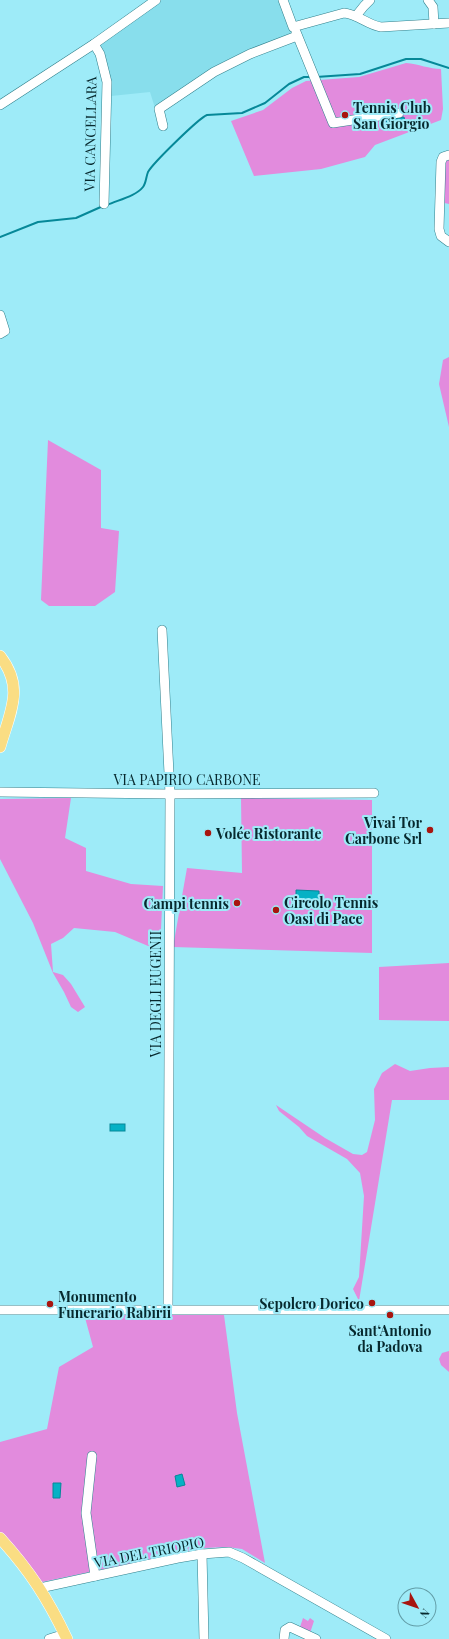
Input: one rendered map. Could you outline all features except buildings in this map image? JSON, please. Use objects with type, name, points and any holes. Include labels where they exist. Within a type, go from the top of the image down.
[{"type":"main road","points":[[0,656],[11,673],[14,690],[12,705],[0,747]]},
{"type":"main road","points":[[0,1538],[24,1566],[40,1588],[66,1637]]},
{"type":"street","points":[[0,105],[94,44],[156,0]]},
{"type":"street","points":[[283,0],[333,123],[399,113]]},
{"type":"street","points":[[356,16],[370,0]]},
{"type":"street","points":[[428,0],[433,7],[434,24]]},
{"type":"street","points":[[293,27],[338,14],[348,13],[381,27],[449,23]]},
{"type":"street","points":[[163,126],[159,109],[165,104],[214,72],[250,54],[298,36]]},
{"type":"street","name":"VIA CANCELLARA","points":[[94,44],[102,61],[107,82],[104,204]]},
{"type":"street","points":[[445,158],[439,231],[442,238],[449,242]]},
{"type":"street","points":[[0,315],[5,331],[0,334]]},
{"type":"street","name":"VIA DEGLI EUGENII","points":[[162,630],[170,794],[168,1310]]},
{"type":"street","name":"VIA PAPIRIO CARBONE","points":[[0,792],[170,794],[374,793]]},
{"type":"street","points":[[0,1310],[449,1310]]},
{"type":"street","points":[[92,1456],[86,1513],[95,1576]]},
{"type":"street","name":"VIA DEL TRIOPIO","points":[[40,1588],[178,1558],[229,1552],[243,1558],[386,1639]]},
{"type":"street","points":[[202,1554],[204,1639]]},
{"type":"street","points":[[284,1639],[285,1630],[290,1627],[316,1639]]},
{"type":"street","points":[[49,1639],[66,1637]]},
{"type":"shaded area","points":[[161,0],[279,0],[292,33],[223,62],[155,108],[150,92],[111,96],[109,73],[100,44]]},
{"type":"shaded area","name":"Tennis Club San Giorgio","points":[[406,63],[441,69],[443,109],[441,120],[375,145],[365,157],[321,169],[254,176],[231,121],[263,110],[292,88],[306,81],[359,77]]},
{"type":"shaded area","points":[[404,117],[406,126],[387,129],[386,121]]},
{"type":"shaded area","points":[[449,159],[449,204],[440,202],[441,160]]},
{"type":"shaded area","points":[[449,357],[449,427],[439,384],[443,360]]},
{"type":"shaded area","points":[[48,440],[101,470],[101,528],[119,531],[115,592],[95,606],[49,606],[41,600]]},
{"type":"shaded area","points":[[71,798],[65,838],[86,848],[86,871],[131,884],[163,886],[160,951],[115,932],[74,928],[63,938],[51,944],[53,972],[63,975],[71,984],[85,1007],[78,1012],[71,1007],[53,973],[33,923],[0,859],[0,799]]},
{"type":"shaded area","name":"Circolo Tennis Oasi di Pace","points":[[241,798],[372,800],[372,953],[173,947],[187,868],[242,873]]},
{"type":"shaded area","points":[[296,890],[319,891],[319,902],[296,901]]},
{"type":"shaded area","points":[[449,963],[449,1021],[379,1020],[379,967]]},
{"type":"shaded area","points":[[395,1064],[410,1071],[449,1067],[449,1100],[392,1100],[359,1301],[353,1289],[359,1277],[364,1196],[360,1173],[347,1159],[307,1136],[299,1127],[279,1111],[276,1105],[325,1138],[353,1154],[362,1155],[367,1152],[375,1120],[374,1089],[382,1073]]},
{"type":"shaded area","points":[[110,1124],[125,1124],[125,1131],[110,1131]]},
{"type":"shaded area","points":[[84,1314],[224,1315],[237,1413],[265,1563],[242,1549],[227,1547],[204,1548],[42,1582],[0,1535],[0,1442],[47,1429],[59,1367],[93,1347]]},
{"type":"shaded area","points":[[449,1351],[449,1372],[441,1365],[439,1359],[442,1353]]},
{"type":"shaded area","points":[[182,1474],[185,1485],[177,1487],[175,1476]]},
{"type":"shaded area","points":[[53,1483],[61,1483],[60,1498],[53,1498]]},
{"type":"shaded area","points":[[303,1618],[308,1621],[310,1618],[314,1621],[310,1633],[300,1627]]},
{"type":"waterway","points":[[316,77],[360,74],[406,59],[421,59],[449,68]]},
{"type":"waterway","points":[[107,205],[140,190],[144,185],[148,172],[158,160],[202,118],[207,115],[242,113],[265,103],[289,84],[304,77],[312,77]]},
{"type":"waterway","points":[[0,237],[38,222],[76,218],[103,206]]},
{"type":"place","name":"Tennis Club San Giorgio","points":[[345,115]]},
{"type":"place","name":"Vivai Tor Carbone Srl","points":[[430,830]]},
{"type":"place","name":"Volée Ristorante","points":[[208,833]]},
{"type":"place","name":"Campi tennis","points":[[237,903]]},
{"type":"place","name":"Circolo Tennis Oasi di Pace","points":[[276,910]]},
{"type":"place","name":"Sepolcro Dorico","points":[[372,1303]]},
{"type":"place","name":"Monumento Funerario Rabirii","points":[[50,1304]]},
{"type":"place","name":"Sant‘Antonio da Padova","points":[[390,1315]]}]
